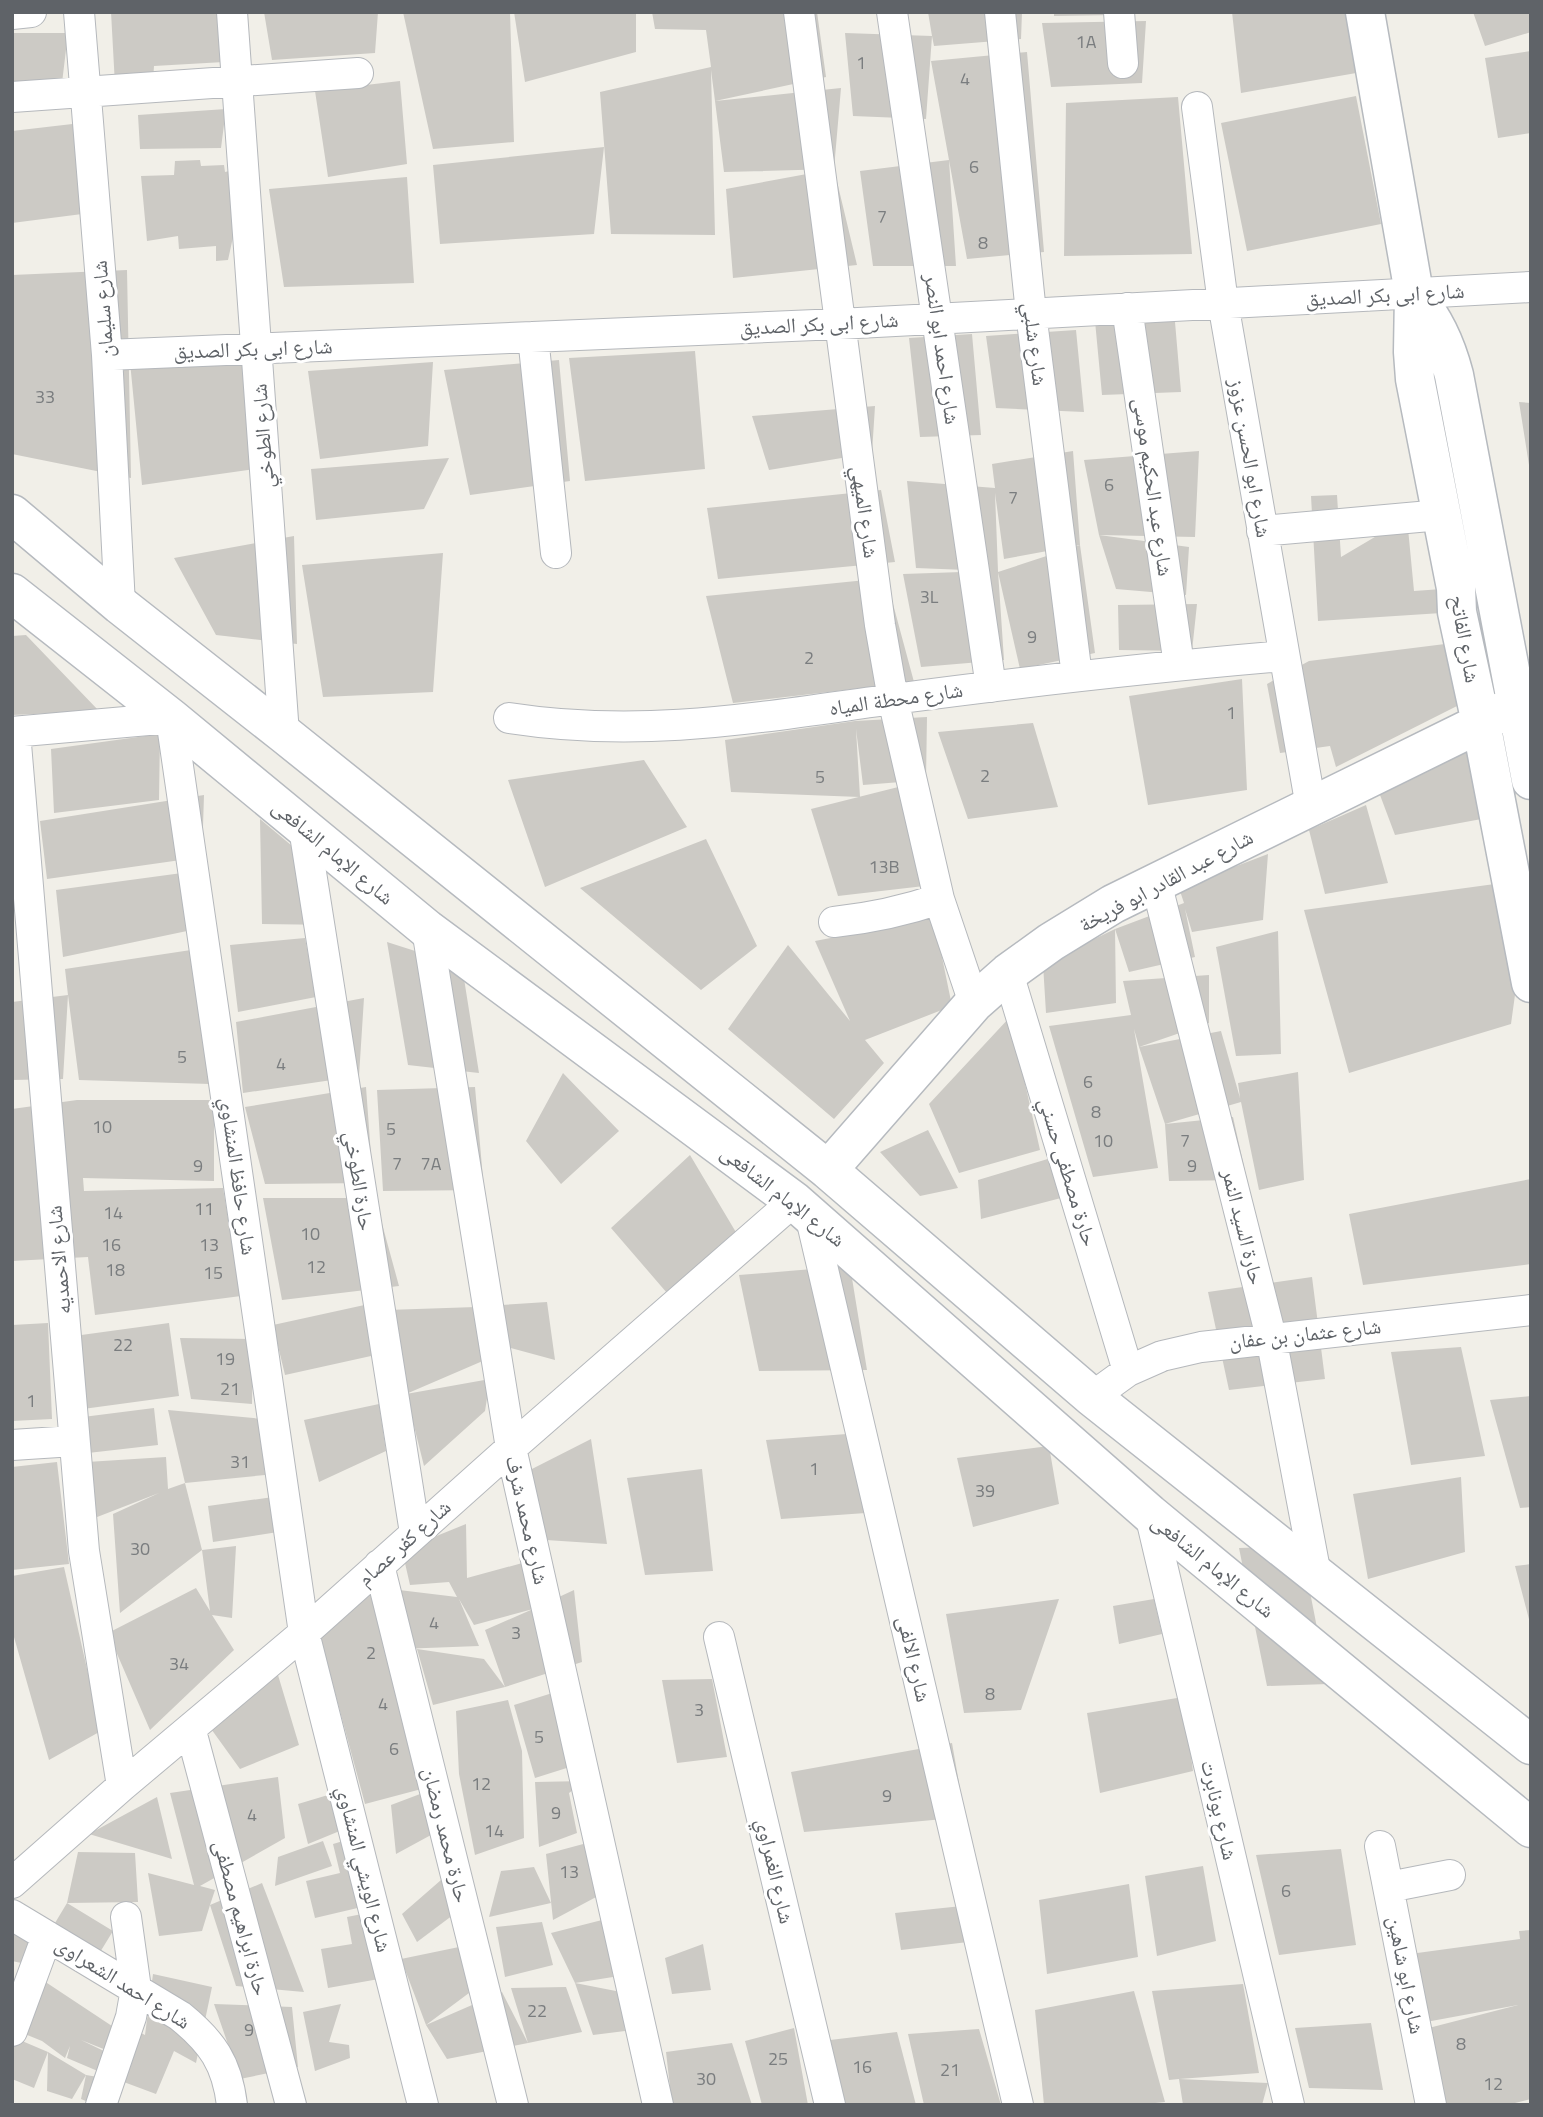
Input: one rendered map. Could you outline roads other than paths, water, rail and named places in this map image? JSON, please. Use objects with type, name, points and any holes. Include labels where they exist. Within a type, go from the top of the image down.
[{"type":"main road","name":"شارع الفاتح","points":[[1365,12],[1414,293],[1412,352],[1415,379],[1456,588],[1457,612],[1531,983]]},
{"type":"main road","name":"شارع الفاتح","points":[[1414,293],[1434,321],[1454,374],[1523,700],[1531,780]]},
{"type":"main road","points":[[12,514],[120,605],[828,1170],[1092,1396],[1531,1745]]},
{"type":"main road","name":"شارع الإمام الشافعى","points":[[12,593],[171,718],[427,929],[802,1208],[1150,1514],[1531,1828]]},
{"type":"main road","name":"شارع عبد القادر ابو فريخة","points":[[828,1170],[974,1003],[1008,973],[1051,942],[1113,904],[1523,700]]},
{"type":"street","points":[[12,14],[31,12]]},
{"type":"street","name":"شارع سليمان","points":[[79,12],[107,355],[120,605]]},
{"type":"street","name":"شارع الطوخي","points":[[232,12],[284,734]]},
{"type":"street","name":"شارع الميهي","points":[[799,12],[880,625],[893,699],[939,899],[974,1003]]},
{"type":"street","name":"شارع احمد ابو النصر","points":[[892,12],[991,687]]},
{"type":"street","name":"شارع شلبي","points":[[999,12],[1031,313],[1077,676]]},
{"type":"street","points":[[1119,12],[1123,63]]},
{"type":"street","points":[[12,97],[358,73]]},
{"type":"street","name":"شارع ابو الحسن عزوز","points":[[1197,107],[1223,303],[1311,807]]},
{"type":"street","name":"شارع ابى بكر الصديق","points":[[107,355],[839,324],[1531,287]]},
{"type":"street","name":"شارع عبد الحكيم موسى","points":[[1127,308],[1179,665]]},
{"type":"street","points":[[533,337],[556,553]]},
{"type":"street","points":[[1262,531],[1441,514]]},
{"type":"street","name":"شارع محطة المياه","points":[[509,718],[556,726],[614,728],[734,722],[1077,676],[1284,656]]},
{"type":"street","points":[[13,732],[171,718]]},
{"type":"street","name":"شارع حافظ المنشاوي","points":[[171,718],[304,1633]]},
{"type":"street","name":"شارع الاحمديه","points":[[13,732],[84,1551],[122,1786]]},
{"type":"street","name":"حارة الطوخي","points":[[304,828],[415,1533]]},
{"type":"street","name":"حارة السيد النمر","points":[[1156,882],[1271,1337],[1316,1575]]},
{"type":"street","points":[[834,922],[870,918],[939,899]]},
{"type":"street","name":"شارع محمد شرف","points":[[427,929],[511,1448],[658,2105]]},
{"type":"street","name":"حارة مصطفى حسني","points":[[1008,973],[1128,1371]]},
{"type":"street","name":"شارع كفر عصام","points":[[12,1883],[122,1786],[191,1731],[304,1633],[511,1448],[802,1208]]},
{"type":"street","name":"شارع الالفى","points":[[802,1208],[1018,2105]]},
{"type":"street","name":"شارع عثمان بن عفان","points":[[1092,1396],[1128,1371],[1162,1356],[1201,1347],[1271,1337],[1531,1310]]},
{"type":"street","points":[[12,1445],[74,1441]]},
{"type":"street","name":"شارع بونابرت","points":[[1150,1514],[1289,2105]]},
{"type":"street","name":"حارة محمد رمضان","points":[[379,1565],[513,2105]]},
{"type":"street","name":"شارع الويشي المنشاوي","points":[[304,1633],[423,2105]]},
{"type":"street","name":"شارع الغمراوي","points":[[719,1637],[830,2105]]},
{"type":"street","name":"حارة ابراهيم مصطفى","points":[[191,1731],[291,2105]]},
{"type":"street","name":"شارع ابو شاهين","points":[[1380,1846],[1431,2105]]},
{"type":"street","points":[[1388,1887],[1450,1875]]},
{"type":"street","name":"شارع احمد الشعراوى","points":[[12,1914],[180,2016],[202,2034],[222,2062],[232,2105]]},
{"type":"street","points":[[101,2105],[131,2017],[136,1989],[126,1917]]},
{"type":"street","points":[[12,2031],[47,1936]]}]
